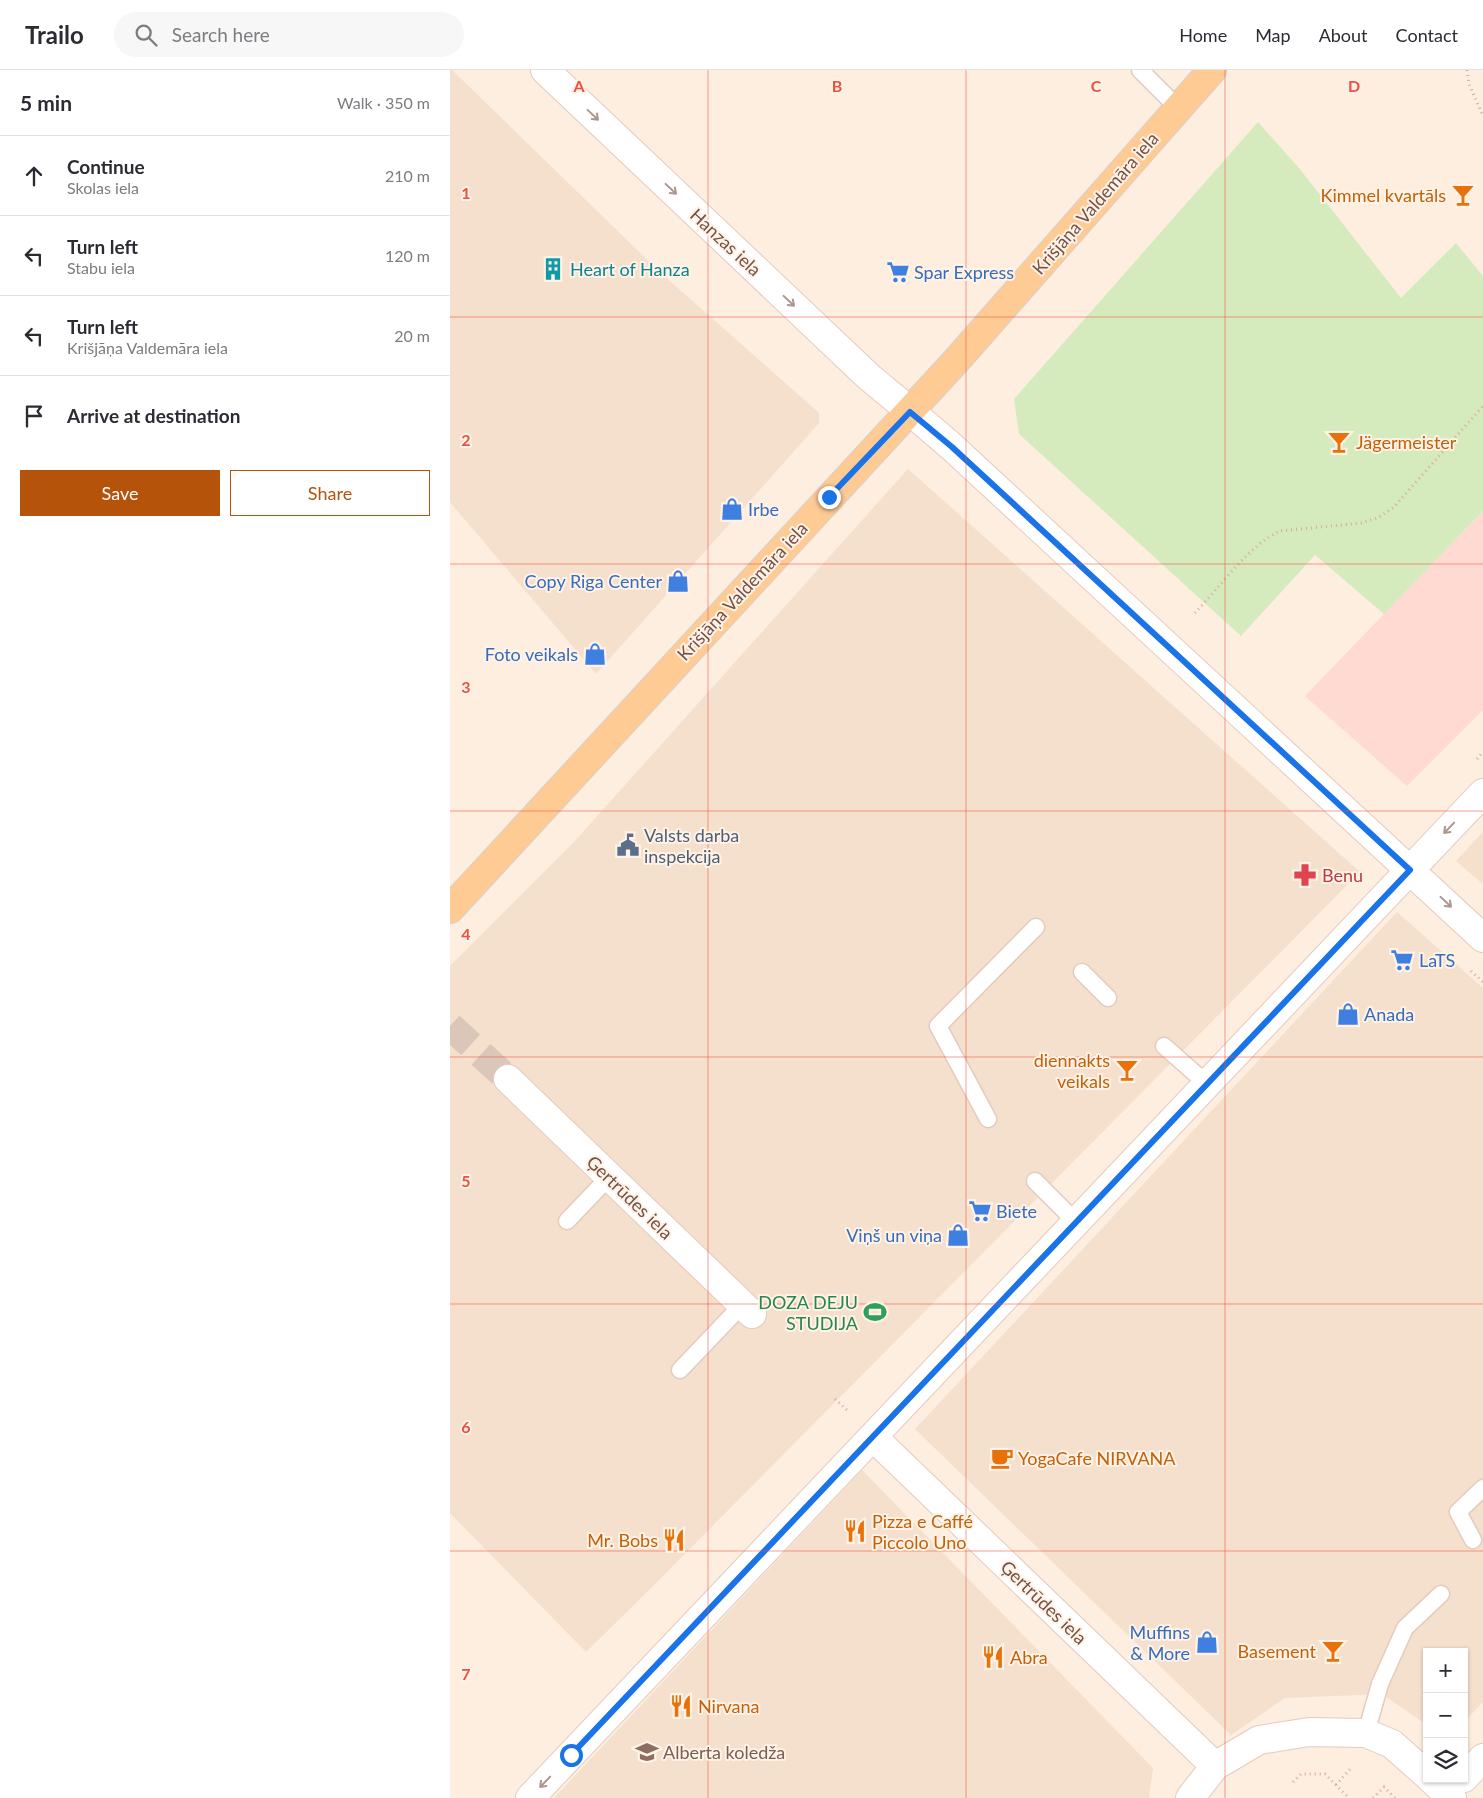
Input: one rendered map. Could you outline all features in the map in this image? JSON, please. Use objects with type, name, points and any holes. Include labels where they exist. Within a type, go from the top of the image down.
[{"type":"main road","name":"Krišjāņa Valdemāra iela","points":[[450,909],[845,479],[963,354],[1212,70]]},
{"type":"street","name":"Hanzas iela","points":[[545,70],[862,370],[952,447],[1483,938]]},
{"type":"street","points":[[530,1798],[1483,793]]},
{"type":"street","name":"Ģertrūdes iela","points":[[508,1079],[747,1310]]},
{"type":"street","name":"Ģertrūdes iela","points":[[873,1437],[1215,1766]]},
{"type":"street","points":[[1190,1798],[1215,1766],[1259,1740],[1309,1732],[1366,1733],[1392,1744],[1423,1771]]},
{"type":"street","points":[[1452,1786],[1483,1758]]},
{"type":"lane","points":[[1140,70],[1178,108]]},
{"type":"lane","points":[[988,1119],[938,1026],[1036,927]]},
{"type":"lane","points":[[1082,972],[1108,998]]},
{"type":"lane","points":[[1164,1046],[1207,1084]]},
{"type":"lane","points":[[567,1221],[609,1177]]},
{"type":"lane","points":[[1035,1181],[1076,1222]]},
{"type":"lane","points":[[680,1370],[747,1310]]},
{"type":"lane","points":[[1473,1540],[1458,1512],[1483,1488]]},
{"type":"lane","points":[[1366,1733],[1380,1684],[1405,1628],[1441,1594]]},
{"type":"path","points":[[1467,70],[1469,84],[1483,116]]},
{"type":"path","points":[[1195,613],[1256,546],[1270,536],[1280,531],[1361,523],[1378,518],[1394,507],[1483,406]]},
{"type":"path","points":[[1336,1785],[1351,1769]]},
{"type":"path","points":[[1293,1782],[1301,1774],[1325,1774],[1350,1798]]},
{"type":"path","points":[[1373,1798],[1384,1787],[1395,1798]]},
{"type":"shaded area","points":[[450,70],[662,274],[819,413],[819,423],[596,674],[450,502]]},
{"type":"shaded area","points":[[908,469],[1360,872],[586,1652],[450,1513],[450,966],[574,842]]},
{"type":"shaded area","points":[[1483,511],[1483,710],[1407,786],[1305,696]]},
{"type":"shaded area","points":[[1483,832],[1483,884],[1456,861]]},
{"type":"shaded area","points":[[1397,912],[1483,988],[1483,1702],[1468,1718],[1468,1648],[1423,1648],[1423,1722],[1382,1694],[1285,1698],[1231,1735],[915,1429]]},
{"type":"shaded area","points":[[862,1470],[1153,1768],[1149,1798],[554,1798]]},
{"type":"green space","points":[[1258,122],[1299,168],[1401,298],[1456,243],[1483,276],[1483,511],[1384,614],[1315,555],[1241,636],[1019,434],[1014,399]]},
{"type":"tunnel","points":[[450,1026],[508,1079]]},
{"type":"place","name":"Kimmel kvartāls","points":[[1463,195]]},
{"type":"place","name":"Heart of Hanza","points":[[553,269]]},
{"type":"place","name":"Spar Express","points":[[898,272]]},
{"type":"place","name":"Jägermeister","points":[[1339,442]]},
{"type":"place","name":"Irbe","points":[[732,509]]},
{"type":"place","name":"Copy Riga Center","points":[[678,581]]},
{"type":"place","name":"Foto veikals","points":[[595,654]]},
{"type":"place","name":"Valsts darba inspekcija","points":[[628,845]]},
{"type":"place","name":"Benu","points":[[1305,875]]},
{"type":"place","name":"LaTS","points":[[1402,960]]},
{"type":"place","name":"Anada","points":[[1348,1014]]},
{"type":"place","name":"diennakts veikals","points":[[1127,1070]]},
{"type":"place","name":"Biete","points":[[980,1211]]},
{"type":"place","name":"Viņš un viņa","points":[[958,1235]]},
{"type":"place","name":"DOZA DEJU STUDIJA","points":[[875,1312]]},
{"type":"place","name":"YogaCafe NIRVANA","points":[[1002,1458]]},
{"type":"place","name":"Pizza e Caffé Piccolo Uno","points":[[855,1531]]},
{"type":"place","name":"Mr. Bobs","points":[[674,1540]]},
{"type":"place","name":"Muffins & More","points":[[1207,1642]]},
{"type":"place","name":"Basement","points":[[1333,1651]]},
{"type":"place","name":"Abra","points":[[993,1657]]},
{"type":"place","name":"Nirvana","points":[[681,1706]]},
{"type":"place","name":"Alberta koledža","points":[[647,1752]]},
{"type":"route","points":[[571,1755],[1410,870],[952,447],[910,412],[829,497]]}]
